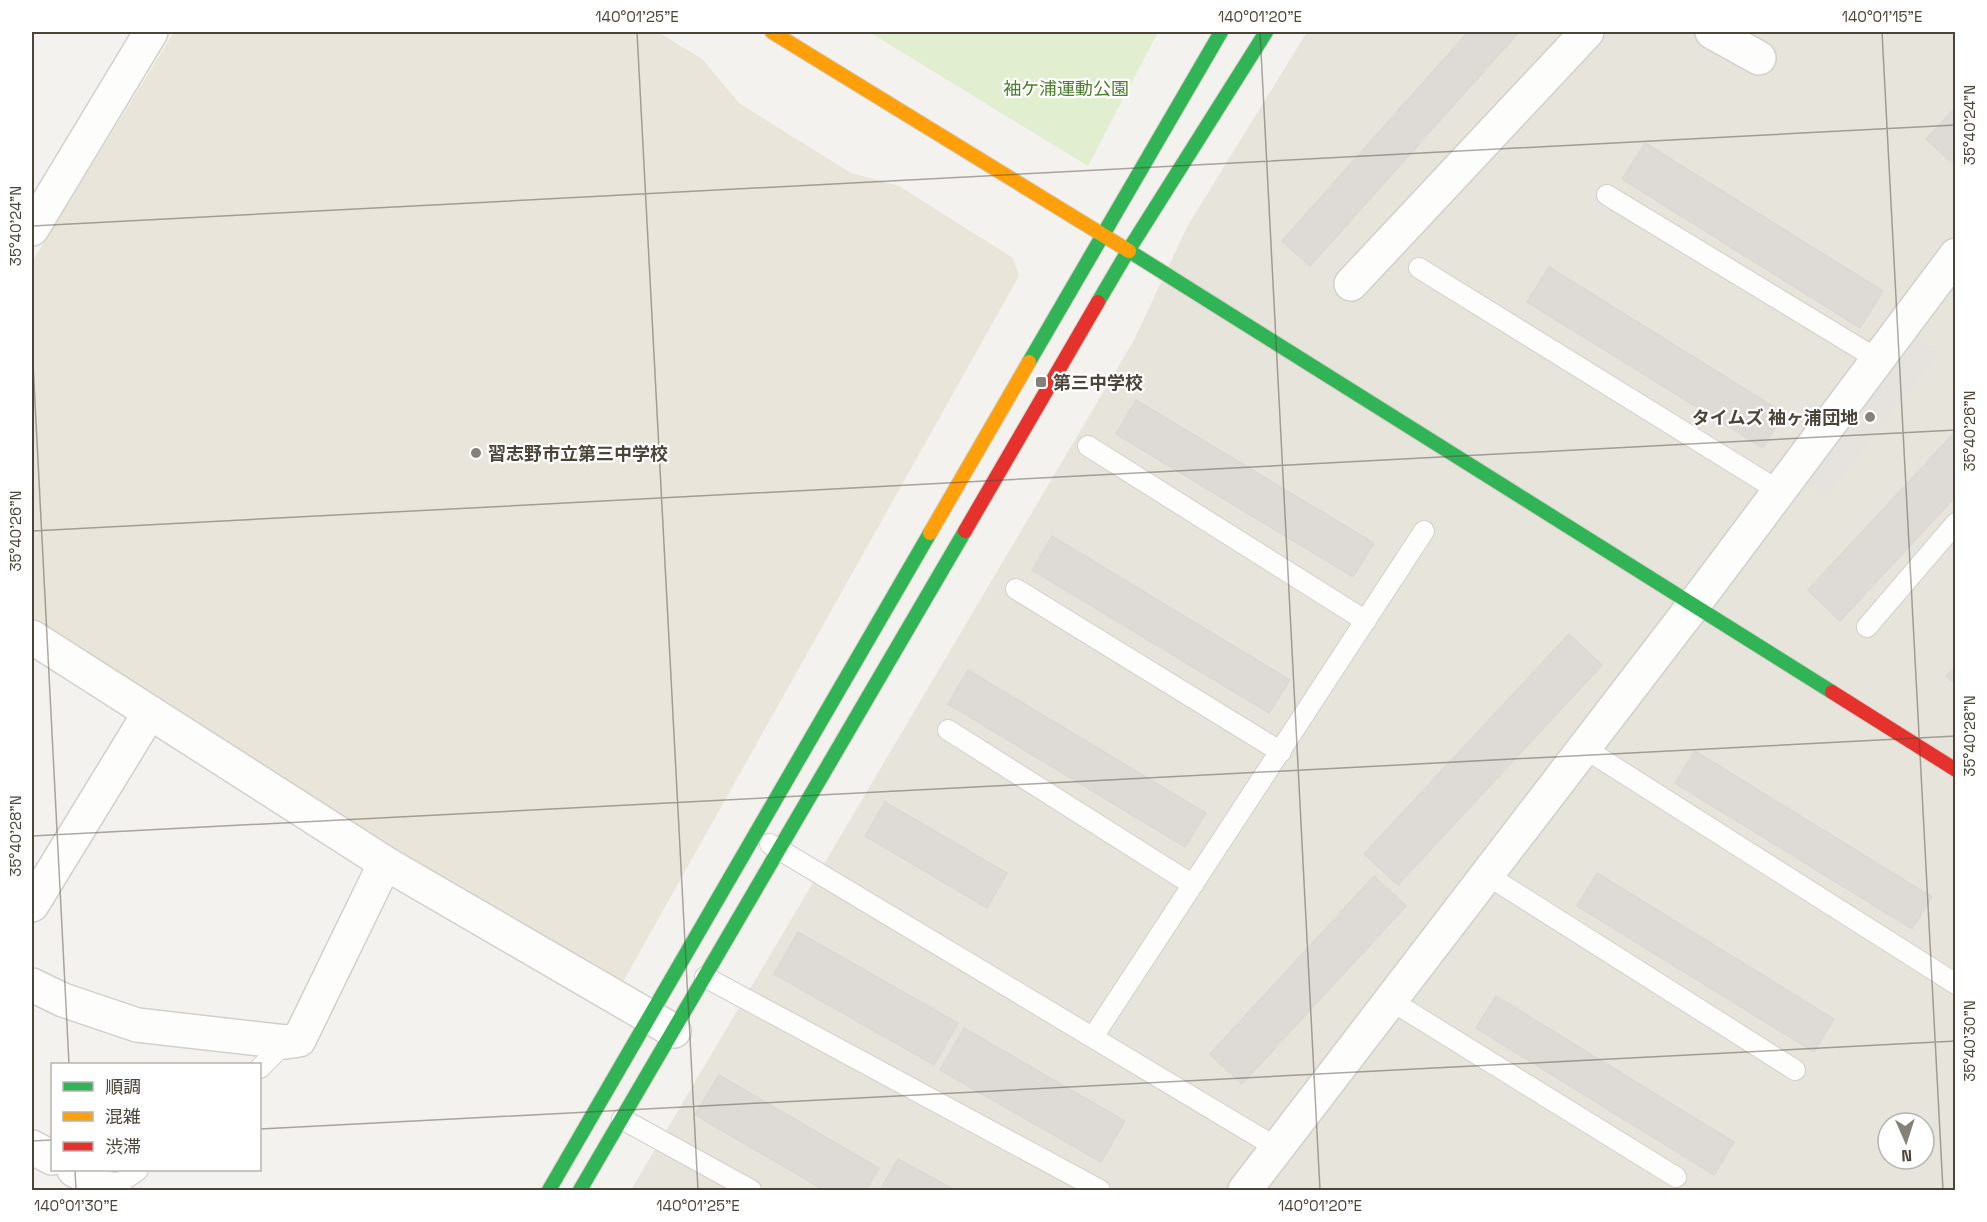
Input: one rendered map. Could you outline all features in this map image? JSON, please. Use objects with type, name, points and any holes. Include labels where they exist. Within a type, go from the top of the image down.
[{"type":"street","points":[[32,229],[41,190],[151,32]]},
{"type":"street","points":[[772,32],[1128,251],[1956,770]]},
{"type":"street","points":[[580,1191],[622,1119],[662,1024],[756,834],[1221,32]]},
{"type":"street","points":[[549,1191],[662,1024],[705,976],[1128,251],[1266,32]]},
{"type":"street","points":[[1351,284],[1587,32]]},
{"type":"street","points":[[1712,32],[1759,58]]},
{"type":"street","points":[[1245,1191],[1693,606],[1877,359],[1951,270]]},
{"type":"street","points":[[32,637],[385,863],[662,1024]]},
{"type":"street","points":[[32,905],[150,712]]},
{"type":"street","points":[[32,985],[63,1000],[137,1025],[286,1042],[299,1040],[385,863]]},
{"type":"street","points":[[32,1147],[51,1157]]},
{"type":"lane","points":[[1607,195],[1877,359]]},
{"type":"lane","points":[[1419,268],[1779,491]]},
{"type":"lane","points":[[1088,446],[1366,621]]},
{"type":"lane","points":[[1867,627],[1956,523]]},
{"type":"lane","points":[[1093,1037],[1424,531]]},
{"type":"lane","points":[[1016,589],[1281,752]]},
{"type":"lane","points":[[948,730],[1193,885]]},
{"type":"lane","points":[[1584,748],[1956,984]]},
{"type":"lane","points":[[756,834],[779,850],[1277,1148]]},
{"type":"lane","points":[[1487,875],[1795,1070]]},
{"type":"lane","points":[[705,976],[1100,1191]]},
{"type":"lane","points":[[1390,1000],[1677,1177]]},
{"type":"lane","points":[[261,1067],[286,1042]]},
{"type":"lane","points":[[622,1119],[752,1191]]},
{"type":"lane","points":[[89,1181],[120,1184],[137,1171]]},
{"type":"shaded area","name":"習志野市立第三中学校","points":[[174,32],[658,32],[702,59],[739,103],[851,173],[899,186],[1013,258],[1019,276],[624,980],[603,982],[32,630],[32,262]]},
{"type":"shaded area","points":[[1307,32],[1955,32],[1955,1190],[631,1190],[1134,340],[1188,225]]},
{"type":"shaded area","name":"タイムズ 袖ヶ浦団地","points":[[1915,335],[1938,354],[1825,498],[1804,481]]},
{"type":"green space","name":"袖ケ浦運動公園","points":[[869,32],[1158,32],[1088,166]]},
{"type":"building","points":[[1468,32],[1519,32],[1310,266],[1282,241]]},
{"type":"building","points":[[1956,107],[1956,166],[1926,139]]},
{"type":"building","points":[[1645,143],[1883,291],[1860,328],[1622,179]]},
{"type":"building","points":[[1549,267],[1784,413],[1763,448],[1527,302]]},
{"type":"building","points":[[1136,400],[1374,543],[1353,577],[1116,434]]},
{"type":"building","points":[[1956,431],[1956,496],[1840,621],[1808,590]]},
{"type":"building","points":[[1052,536],[1290,680],[1269,713],[1032,570]]},
{"type":"building","points":[[1569,634],[1602,665],[1398,885],[1364,854]]},
{"type":"building","points":[[1956,666],[1956,684],[1946,676]]},
{"type":"building","points":[[968,670],[1206,813],[1185,847],[948,704]]},
{"type":"building","points":[[1695,751],[1932,897],[1912,929],[1675,783]]},
{"type":"building","points":[[885,802],[1007,873],[987,908],[865,836]]},
{"type":"building","points":[[1597,873],[1834,1019],[1814,1052],[1577,906]]},
{"type":"building","points":[[1374,876],[1406,906],[1242,1084],[1210,1054]]},
{"type":"building","points":[[798,932],[958,1023],[934,1065],[774,974]]},
{"type":"building","points":[[1496,996],[1734,1142],[1714,1175],[1476,1028]]},
{"type":"building","points":[[964,1028],[1125,1121],[1101,1162],[940,1070]]},
{"type":"building","points":[[719,1075],[879,1168],[866,1190],[824,1190],[695,1115]]},
{"type":"building","points":[[898,1159],[955,1190],[880,1190]]},
{"type":"traffic: fast","points":[[1029,362],[1221,32]]},
{"type":"traffic: fast","points":[[1098,302],[1266,32]]},
{"type":"traffic: fast","points":[[1129,251],[1832,692]]},
{"type":"traffic: fast","points":[[580,1190],[965,531]]},
{"type":"traffic: fast","points":[[549,1190],[930,533]]},
{"type":"traffic: slow","points":[[772,32],[1129,251]]},
{"type":"traffic: slow","points":[[930,533],[1029,362]]},
{"type":"traffic: jam","points":[[965,531],[1098,302]]},
{"type":"traffic: jam","points":[[1832,692],[1956,770]]},
{"type":"place","name":"第三中学校","points":[[1041,382]]},
{"type":"place","name":"タイムズ 袖ヶ浦団地","points":[[1870,417]]},
{"type":"place","name":"習志野市立第三中学校","points":[[476,453]]}]
